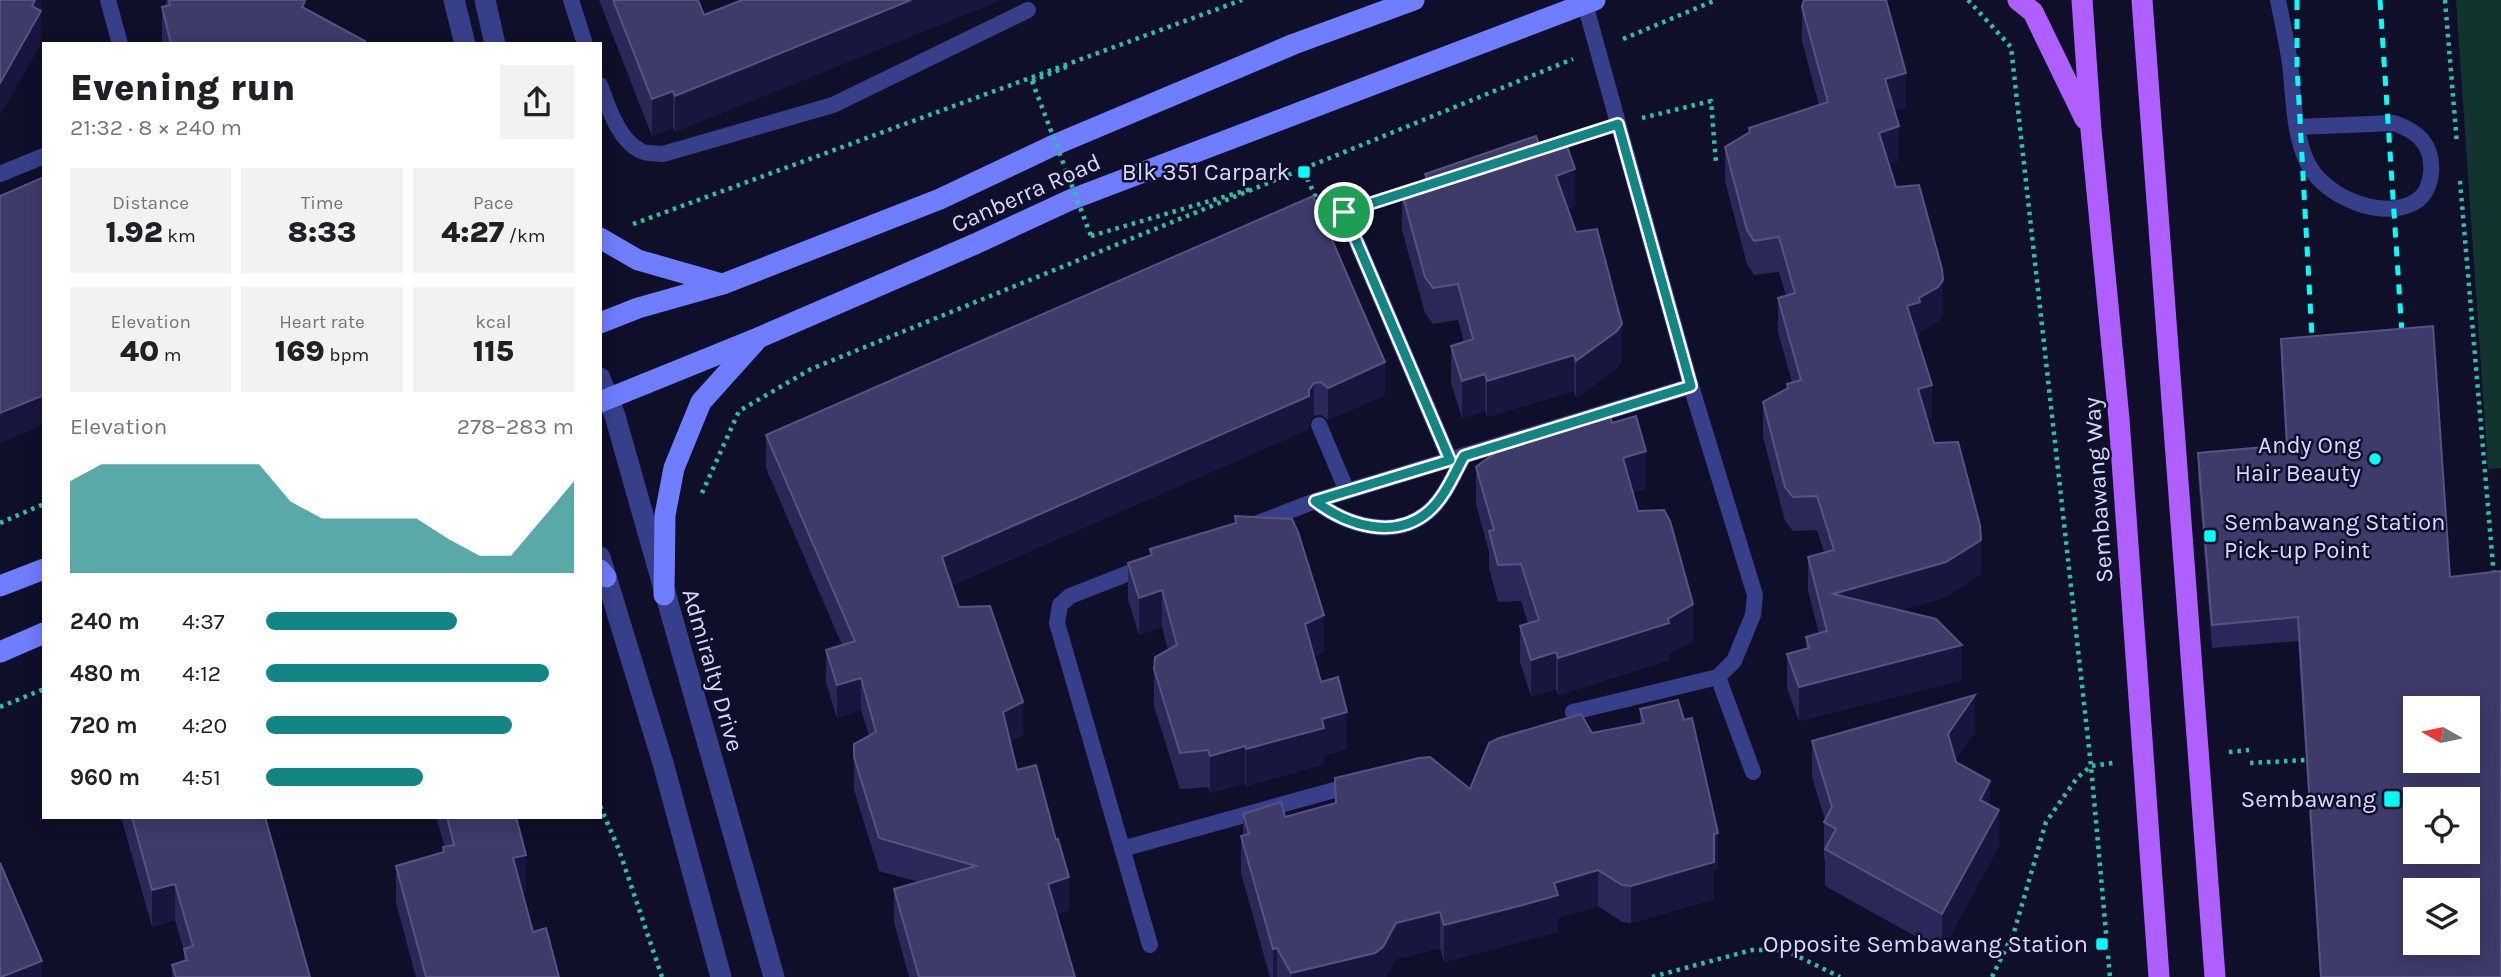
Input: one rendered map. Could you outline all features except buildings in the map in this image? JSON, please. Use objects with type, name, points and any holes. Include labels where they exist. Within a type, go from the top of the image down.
[{"type":"main road","name":"Canberra Road","points":[[602,322],[638,307],[723,284],[940,199],[1052,146],[1294,44],[1414,0]]},
{"type":"main road","points":[[2018,0],[2033,12],[2091,130]]},
{"type":"main road","name":"Sembawang Way","points":[[2082,0],[2091,130],[2119,419],[2159,977]]},
{"type":"main road","points":[[2142,0],[2216,977]]},
{"type":"main road","name":"Canberra Road","points":[[604,401],[758,338],[1070,200],[1590,2]]},
{"type":"main road","points":[[602,240],[638,260],[723,284]]},
{"type":"main road","points":[[664,595],[665,515],[674,468],[702,402],[758,338]]},
{"type":"main road","points":[[0,586],[42,570]]},
{"type":"main road","points":[[0,652],[42,634]]},
{"type":"street","points":[[454,0],[464,42]]},
{"type":"street","points":[[485,0],[495,42]]},
{"type":"street","name":"Admiralty Drive","points":[[604,401],[615,416],[774,977]]},
{"type":"street","points":[[602,568],[663,763],[721,977]]},
{"type":"lane","points":[[108,0],[119,42]]},
{"type":"lane","points":[[571,0],[584,42]]},
{"type":"lane","points":[[2278,0],[2290,63],[2297,128],[2309,165],[2329,187],[2348,201],[2372,207],[2398,208],[2417,201],[2430,183],[2431,159],[2423,141],[2408,128],[2394,123],[2297,128]]},
{"type":"lane","points":[[1573,712],[1718,677],[1734,661],[1753,615],[1755,595],[1691,386],[1618,124],[1598,49],[1590,2]]},
{"type":"lane","points":[[602,90],[624,136],[641,152],[663,154],[833,105],[1028,10]]},
{"type":"lane","points":[[0,174],[42,157]]},
{"type":"lane","points":[[1315,501],[1333,515],[1354,524],[1383,527],[1413,522],[1430,510],[1444,492],[1457,458],[1344,212]]},
{"type":"lane","points":[[1237,531],[1315,501],[1691,386]]},
{"type":"lane","points":[[1319,425],[1347,491]]},
{"type":"lane","points":[[1150,945],[1056,623],[1060,605],[1070,596],[1160,561]]},
{"type":"lane","points":[[1718,677],[1753,772]]},
{"type":"lane","points":[[1122,849],[1371,780]]},
{"type":"path","points":[[602,239],[636,222],[1241,0]]},
{"type":"path","points":[[702,495],[739,411],[811,369],[1283,179],[1716,0]]},
{"type":"path","points":[[1968,0],[2011,47],[2091,766],[2110,977]]},
{"type":"path","points":[[2445,0],[2458,152]]},
{"type":"path","points":[[1126,41],[1032,81],[1090,236],[1304,172],[1325,218],[1418,187]]},
{"type":"path","points":[[1556,143],[1618,124],[1711,101],[1716,163]]},
{"type":"path","points":[[2460,180],[2494,581]]},
{"type":"path","points":[[0,523],[42,505]]},
{"type":"path","points":[[0,707],[42,690]]},
{"type":"path","points":[[2250,763],[2306,760]]},
{"type":"path","points":[[1992,977],[2014,932],[2046,822],[2077,778],[2091,766],[2116,763]]},
{"type":"path","points":[[602,811],[619,850],[662,977]]},
{"type":"path","points":[[1652,977],[1752,950],[1786,950],[1840,977]]},
{"type":"green space","points":[[2456,0],[2501,0],[2501,468],[2488,469]]},
{"type":"railway","points":[[2297,0],[2297,66],[2313,355]]},
{"type":"railway","points":[[2380,0],[2403,349]]},
{"type":"place","name":"Blk 351 Carpark","points":[[1304,172]]},
{"type":"place","name":"Andy Ong Hair Beauty","points":[[2375,459]]},
{"type":"place","name":"Sembawang Station Pick-up Point","points":[[2210,536]]},
{"type":"place","name":"Sembawang","points":[[2392,799]]},
{"type":"place","name":"Opposite Sembawang Station","points":[[2102,944]]},
{"type":"route","points":[[1618,124],[1691,386],[1464,456],[1444,492],[1430,510],[1413,522],[1383,527],[1354,524],[1333,515],[1315,501],[1450,460],[1344,212],[1618,124]]}]
